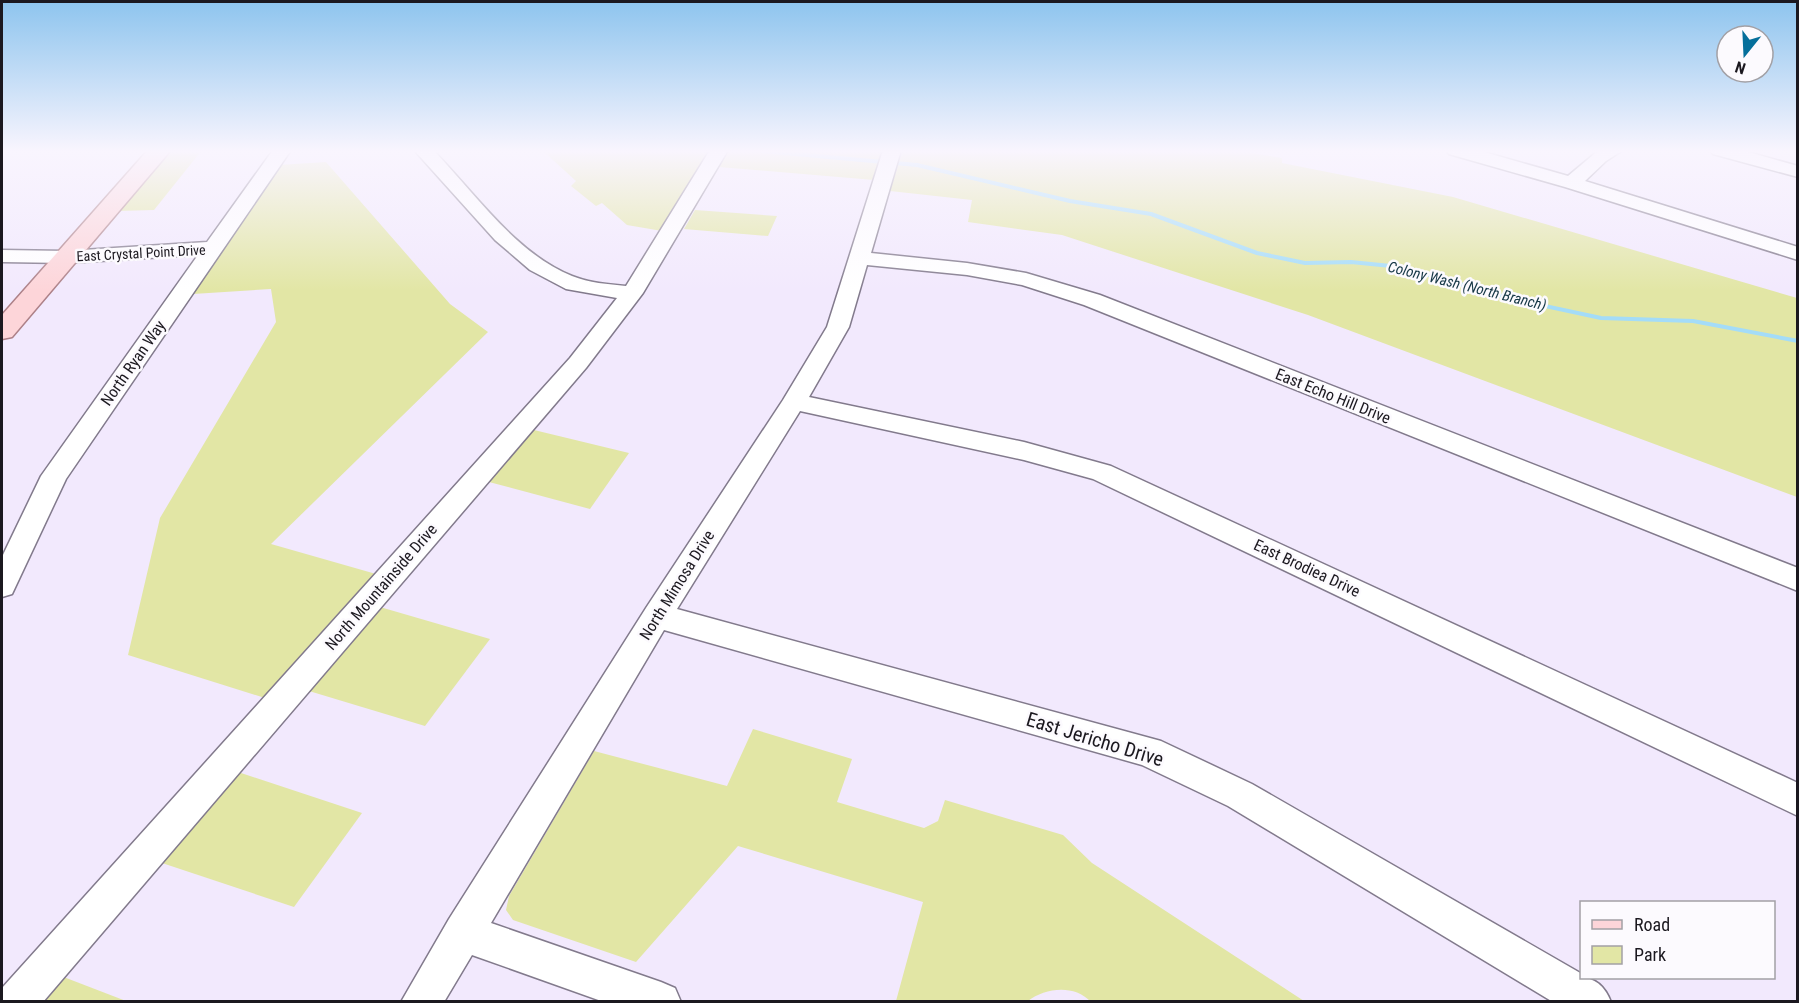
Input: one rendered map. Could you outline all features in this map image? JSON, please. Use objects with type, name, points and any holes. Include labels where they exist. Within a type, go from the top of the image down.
[{"type":"main road","points":[[2,296],[91,197]]},
{"type":"main road","points":[[2,331],[119,197]]},
{"type":"street","name":"North Ryan Way","points":[[2,586],[54,476],[250,197]]},
{"type":"street","points":[[468,197],[522,254],[556,277],[586,287],[632,293]]},
{"type":"street","name":"North Mountainside Drive","points":[[16,1002],[570,372],[632,293],[690,197]]},
{"type":"street","name":"North Mimosa Drive","points":[[421,1002],[657,616],[794,402],[838,327],[877,197]]},
{"type":"street","points":[[1616,197],[1797,254]]},
{"type":"street","name":"East Crystal Point Drive","points":[[2,266],[67,257],[214,248]]},
{"type":"street","name":"East Crystal Point Drive","points":[[2,256],[34,260]]},
{"type":"street","name":"East Echo Hill Drive","points":[[857,258],[967,269],[1026,279],[1092,300],[1797,580]]},
{"type":"street","name":"East Brodiea Drive","points":[[794,402],[1024,451],[1102,472],[1797,800]]},
{"type":"street","name":"East Jericho Drive","points":[[657,616],[1149,752],[1240,795],[1592,1002]]},
{"type":"street","points":[[462,932],[661,1002]]},
{"type":"green space","points":[[129,197],[165,197],[154,210],[117,211]]},
{"type":"green space","points":[[258,197],[356,197],[450,304],[488,332],[271,544],[376,574],[265,698],[128,655],[160,518],[276,322],[271,289],[193,294]]},
{"type":"green space","points":[[585,197],[682,197],[662,231],[627,225],[602,203],[596,206]]},
{"type":"green space","points":[[943,197],[1452,197],[1797,298],[1797,497],[1308,315],[1062,235],[968,222],[972,200]]},
{"type":"green space","points":[[695,210],[777,216],[768,236],[684,229]]},
{"type":"green space","points":[[534,430],[629,453],[590,509],[489,482]]},
{"type":"green space","points":[[380,607],[490,639],[425,726],[309,691]]},
{"type":"green space","points":[[753,729],[852,759],[837,802],[924,828],[938,821],[945,800],[1063,835],[1092,863],[1304,1001],[1091,1002],[1076,992],[1060,990],[1043,993],[1028,1001],[896,1001],[923,902],[738,846],[636,962],[513,920],[506,910],[509,896],[594,751],[727,786]]},
{"type":"green space","points":[[238,772],[362,813],[294,907],[159,862]]},
{"type":"green space","points":[[61,976],[126,1001],[38,1002]]},
{"type":"waterway","name":"Colony Wash (North Branch)","points":[[1052,197],[1151,214],[1257,253],[1305,263],[1351,262],[1401,267],[1512,299],[1601,318],[1693,321],[1798,341]]}]
